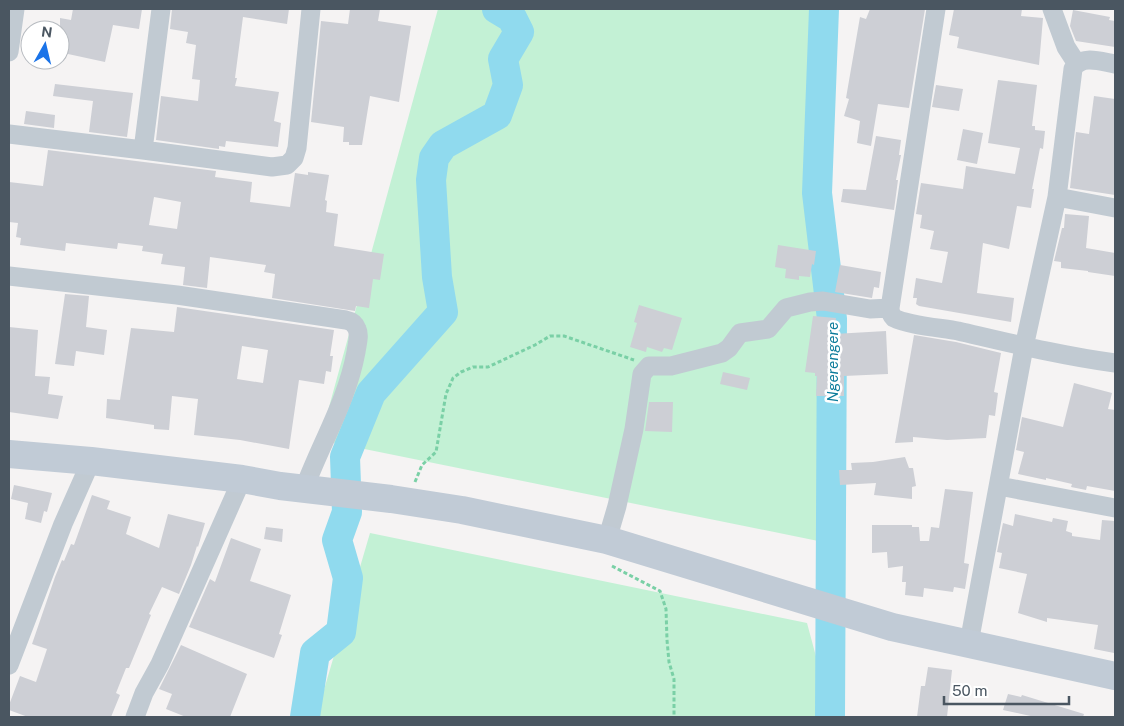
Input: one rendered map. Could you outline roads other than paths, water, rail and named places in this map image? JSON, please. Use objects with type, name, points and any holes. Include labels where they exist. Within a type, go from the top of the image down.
[{"type":"street","points":[[9,52],[15,9]]},
{"type":"street","points":[[143,150],[161,9]]},
{"type":"street","points":[[9,134],[272,168],[287,165],[294,158],[297,148],[311,9]]},
{"type":"street","points":[[936,9],[890,308],[892,316],[905,321],[1024,347],[1115,363]]},
{"type":"street","points":[[1052,9],[1066,47],[1077,64]]},
{"type":"street","points":[[969,643],[1024,347],[1057,197],[1073,69],[1077,64],[1086,60],[1115,64]]},
{"type":"street","points":[[1057,197],[1115,208]]},
{"type":"street","points":[[9,276],[177,294],[346,320],[353,323],[358,330],[358,338],[347,388],[292,487]]},
{"type":"street","points":[[607,552],[634,429],[642,374],[649,366],[671,366],[722,353],[729,348],[740,333],[768,329],[784,310],[793,305],[819,301],[870,309],[890,308]]},
{"type":"street","points":[[10,457],[91,461],[242,479],[462,510],[607,552],[777,592],[892,628],[969,643],[1115,676]]},
{"type":"street","points":[[9,665],[63,524],[91,461]]},
{"type":"street","points":[[135,717],[144,693],[160,664],[242,479]]},
{"type":"street","points":[[999,486],[1115,508]]},
{"type":"waterway","points":[[305,717],[315,653],[341,632],[348,578],[337,540],[347,512],[345,457],[371,393],[443,312],[437,277],[431,180],[434,158],[443,145],[497,115],[508,85],[503,59],[519,32],[512,18],[497,9]]},
{"type":"waterway","name":"Ngerengere","points":[[824,9],[817,193],[832,319],[830,717]]}]
